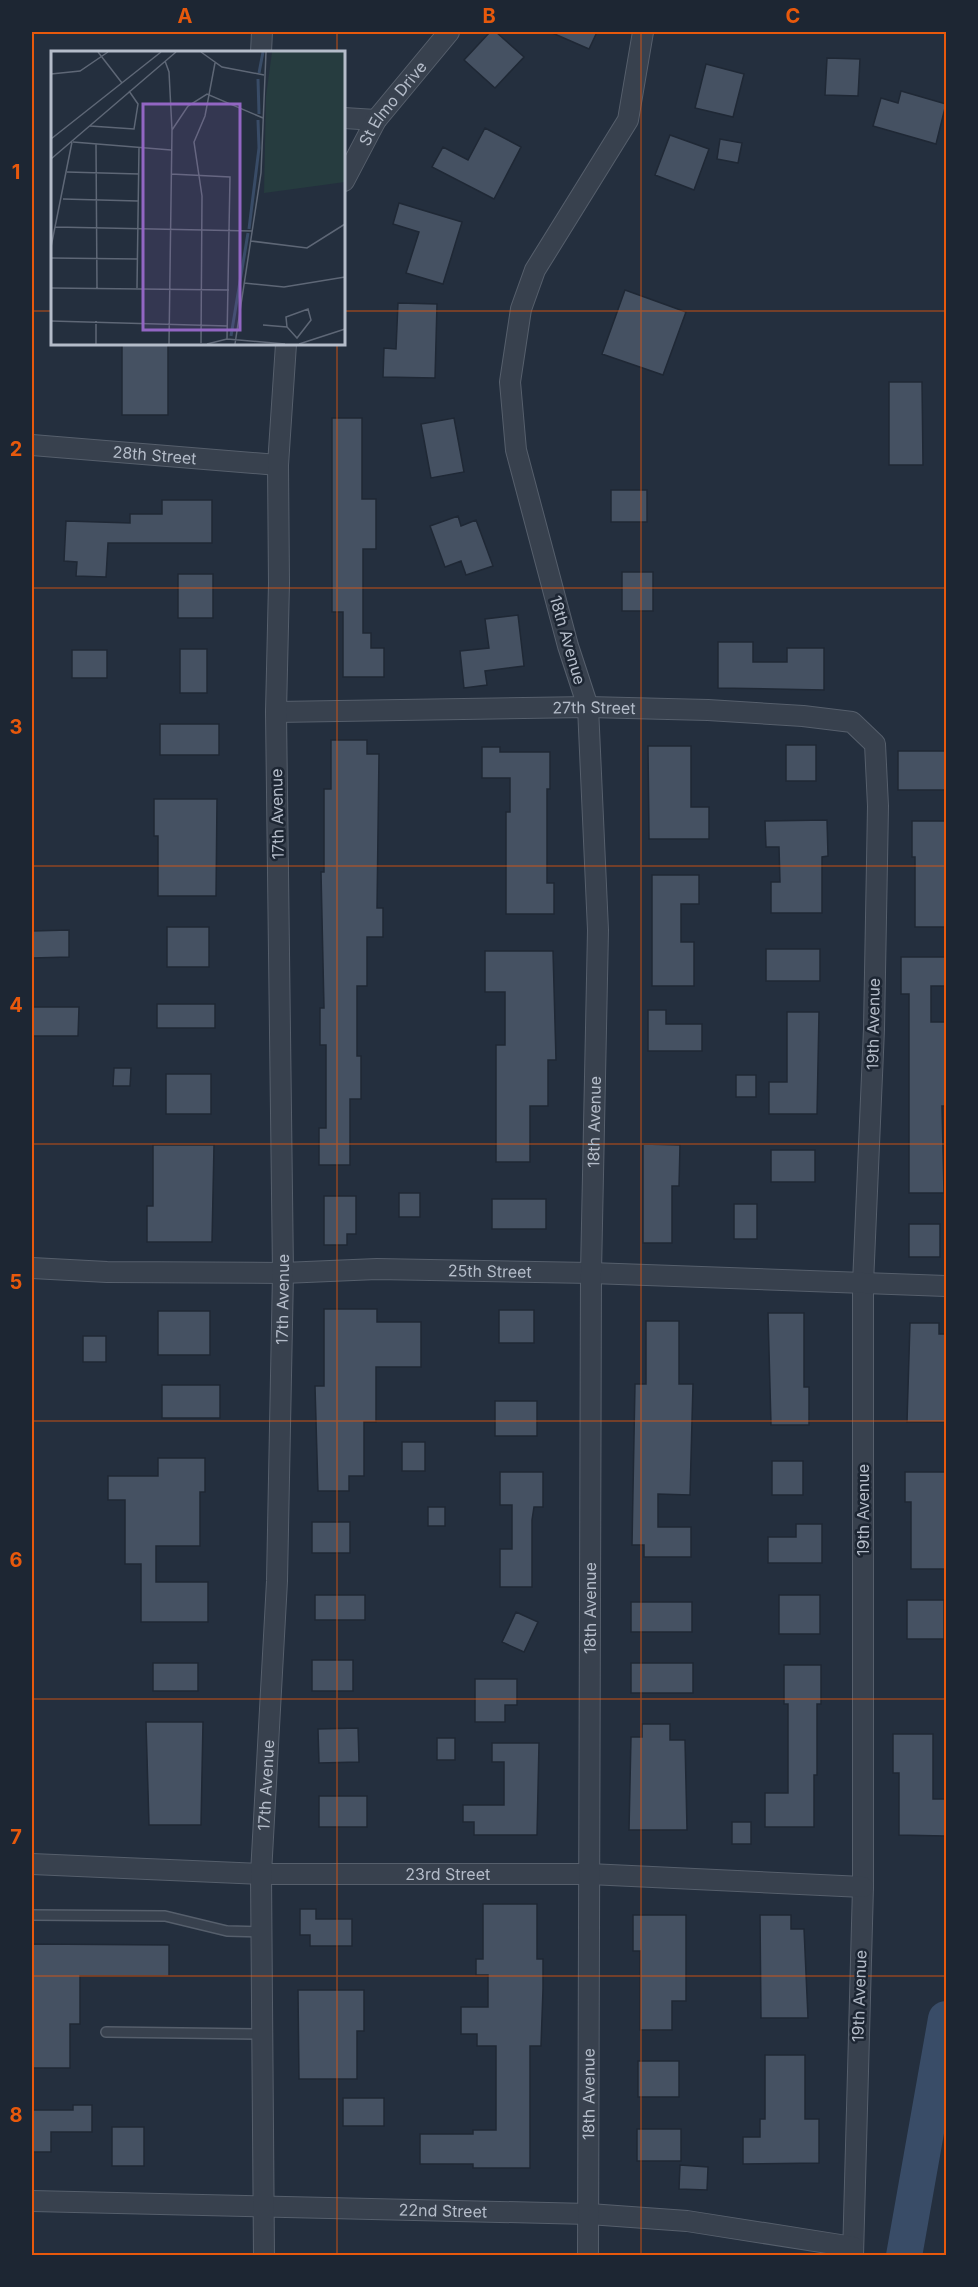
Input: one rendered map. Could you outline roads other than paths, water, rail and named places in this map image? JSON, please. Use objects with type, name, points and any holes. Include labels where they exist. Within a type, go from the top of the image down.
[{"type":"street","points":[[261,51],[262,32]]},
{"type":"street","name":"St Elmo Drive","points":[[345,179],[376,120],[449,32]]},
{"type":"street","name":"18th Avenue","points":[[588,2256],[591,1273],[598,930],[588,707],[568,646],[516,450],[510,382],[521,309],[536,270],[628,120],[643,32]]},
{"type":"street","points":[[345,118],[376,120]]},
{"type":"street","name":"17th Avenue","points":[[264,2256],[261,1874],[277,1581],[283,1273],[276,712],[279,583],[278,465],[286,345]]},
{"type":"street","name":"28th Street","points":[[32,445],[278,465]]},
{"type":"street","name":"27th Street","points":[[276,712],[588,707],[708,710],[852,722],[875,744],[876,773]]},
{"type":"street","name":"19th Avenue","points":[[853,2251],[863,1887],[863,1284],[874,1029],[876,773]]},
{"type":"street","name":"25th Street","points":[[32,1268],[107,1272],[283,1273],[377,1269],[591,1273],[946,1286]]},
{"type":"street","name":"23rd Street","points":[[32,1864],[261,1874],[590,1874],[863,1887]]},
{"type":"street","name":"22nd Street","points":[[32,2200],[589,2214],[687,2221],[853,2251]]},
{"type":"lane","points":[[32,1915],[165,1916],[227,1931],[261,1932]]},
{"type":"lane","points":[[106,2032],[261,2034]]},
{"type":"waterway","points":[[904,2256],[946,2019]]}]
